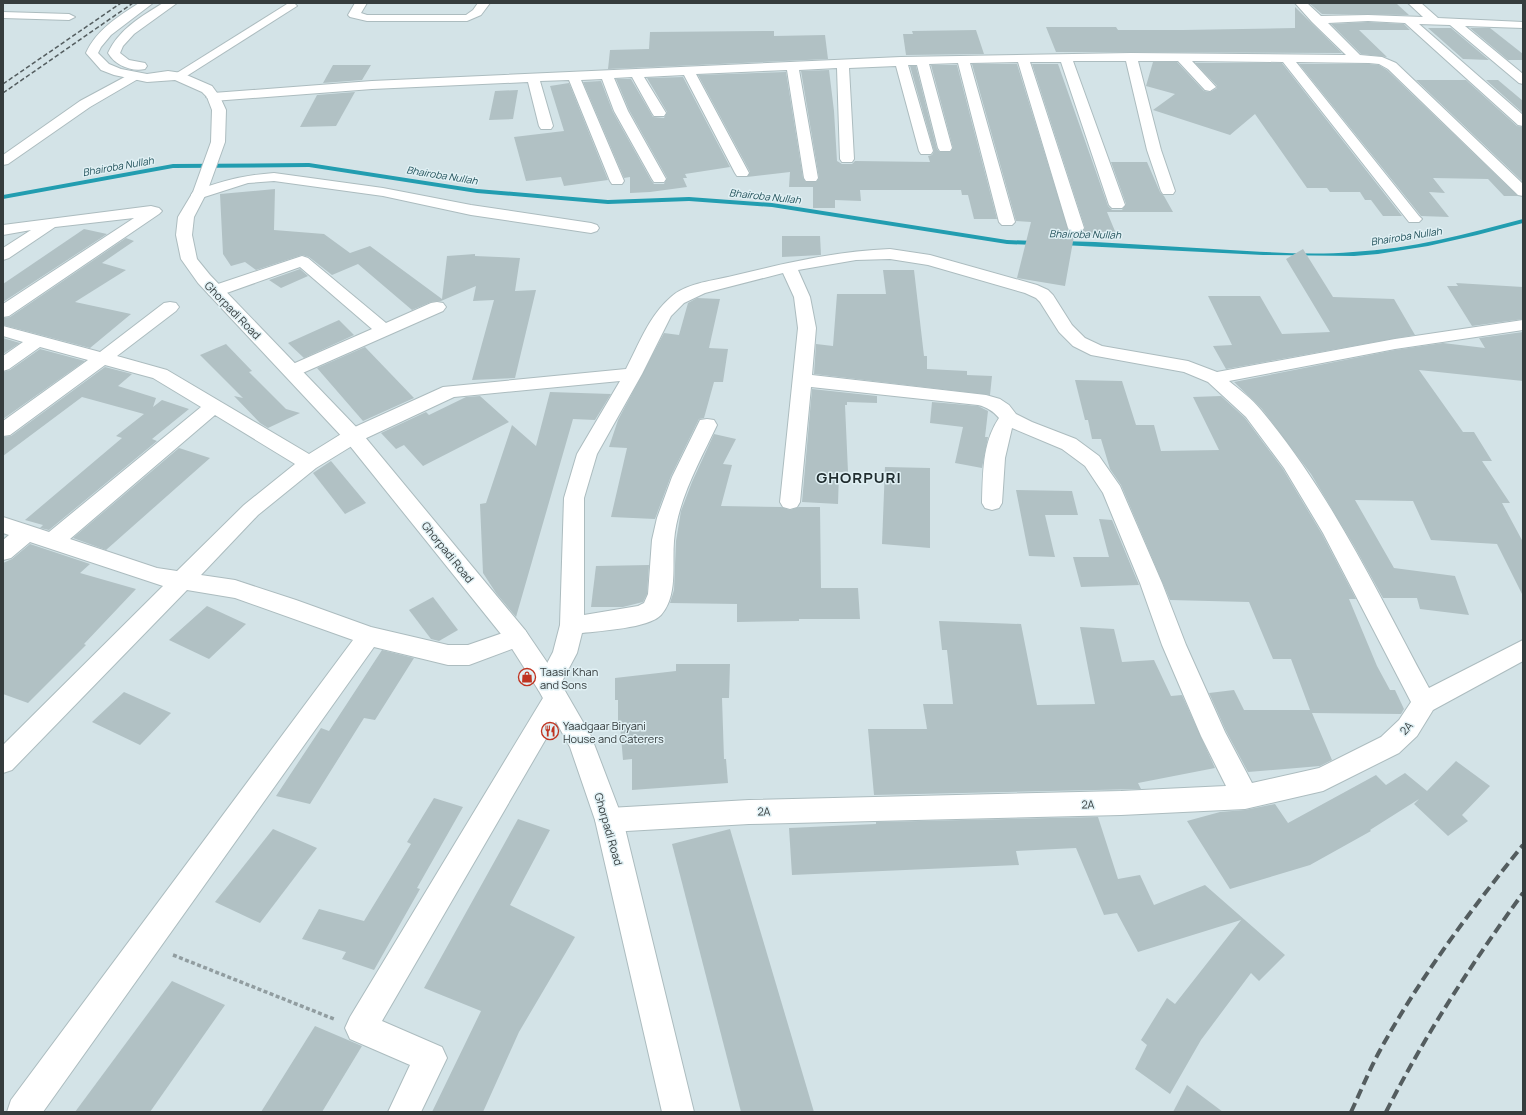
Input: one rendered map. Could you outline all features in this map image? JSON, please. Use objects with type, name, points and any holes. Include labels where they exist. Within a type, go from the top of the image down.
[{"type":"street","points":[[3,10],[13,3]]},
{"type":"street","points":[[93,55],[94,46],[102,38],[147,3]]},
{"type":"street","points":[[114,53],[122,39],[171,3]]},
{"type":"street","points":[[361,3],[354,15],[367,18],[466,18],[474,16],[481,10],[484,3]]},
{"type":"street","points":[[1301,3],[1316,20],[1356,58]]},
{"type":"street","points":[[1414,3],[1436,22]]},
{"type":"street","points":[[93,55],[105,67],[134,76],[147,78],[173,75],[291,6]]},
{"type":"street","points":[[1356,7],[1368,18]]},
{"type":"street","points":[[3,15],[69,17]]},
{"type":"street","points":[[1316,20],[1368,18],[1522,26]]},
{"type":"street","points":[[1408,20],[1523,122]]},
{"type":"street","points":[[1454,23],[1523,80]]},
{"type":"street","points":[[93,55],[114,53]]},
{"type":"street","points":[[114,53],[117,59],[125,63],[161,70],[207,89],[213,97],[314,89],[606,74],[963,59],[1066,58],[1132,62],[1193,70]]},
{"type":"street","points":[[1066,58],[1118,205]]},
{"type":"street","points":[[1132,62],[1181,58],[1356,58],[1382,61],[1392,66],[1523,192]]},
{"type":"street","points":[[1181,58],[1210,88]]},
{"type":"street","points":[[1286,58],[1414,219]]},
{"type":"street","points":[[963,59],[1007,222]]},
{"type":"street","points":[[1024,59],[1076,228]]},
{"type":"street","points":[[922,61],[945,148]]},
{"type":"street","points":[[902,62],[926,151]]},
{"type":"street","points":[[1132,62],[1154,150],[1168,191]]},
{"type":"street","points":[[843,64],[847,159]]},
{"type":"street","points":[[792,66],[811,178]]},
{"type":"street","points":[[688,71],[742,173]]},
{"type":"street","points":[[636,73],[659,113]]},
{"type":"street","points":[[606,74],[621,111],[659,179]]},
{"type":"street","points":[[3,161],[85,104],[134,76]]},
{"type":"street","points":[[573,76],[588,108],[617,181]]},
{"type":"street","points":[[533,78],[546,126]]},
{"type":"street","name":"Ghorpadi Road","points":[[213,97],[219,110],[218,142],[199,194],[186,217],[184,235],[189,259],[215,291],[353,436],[517,637],[552,691],[582,744],[609,820],[678,1112]]},
{"type":"street","points":[[199,194],[224,185],[248,179],[274,177],[383,192],[471,210],[591,228]]},
{"type":"street","points":[[3,230],[154,211],[3,312]]},
{"type":"street","points":[[3,255],[53,223]]},
{"type":"street","points":[[404,1112],[431,1058],[361,1028],[552,691],[565,654],[572,625],[574,498],[587,454],[633,374],[663,314],[678,299],[699,289],[788,268],[856,255],[890,254],[930,260],[1002,280],[1042,294],[1065,328],[1079,342],[1097,351],[1188,367],[1215,378],[1253,413],[1291,463],[1333,531],[1424,703]]},
{"type":"street","points":[[215,291],[302,261],[384,330]]},
{"type":"street","points":[[788,268],[802,297],[808,328],[790,502]]},
{"type":"street","points":[[3,430],[103,358],[170,307]]},
{"type":"street","points":[[292,371],[437,308]]},
{"type":"street","points":[[1215,378],[1395,344],[1523,325]]},
{"type":"street","points":[[3,331],[160,374],[309,463]]},
{"type":"street","points":[[3,365],[37,340]]},
{"type":"street","points":[[3,762],[251,510],[309,463],[353,436],[450,391],[633,374]]},
{"type":"street","points":[[802,380],[979,399],[994,403],[1002,409],[1009,418],[1025,427],[1069,444],[1092,461],[1113,491],[1149,575],[1180,659],[1214,736],[1246,797]]},
{"type":"street","points":[[52,542],[214,406]]},
{"type":"street","points":[[992,503],[995,453],[1002,426],[1009,418]]},
{"type":"street","points":[[572,625],[637,616],[652,609],[659,596],[664,533],[674,495],[707,425]]},
{"type":"street","points":[[3,525],[156,576],[235,589],[288,606],[369,636],[448,655],[469,655],[517,637]]},
{"type":"street","points":[[3,552],[27,533]]},
{"type":"street","points":[[23,1112],[369,636]]},
{"type":"street","name":"2A","points":[[609,820],[749,812],[1121,803],[1246,797],[1323,779],[1390,745],[1408,728],[1424,703],[1523,650]]},
{"type":"path","points":[[145,943],[317,1013],[361,1028]]},
{"type":"building","points":[[1309,3],[1390,3],[1397,4],[1409,15],[1322,14]]},
{"type":"building","points":[[1295,7],[1342,53],[1056,52],[1046,27],[1116,27],[1118,30],[1295,28]]},
{"type":"building","points":[[1368,22],[1404,24],[1410,30],[1359,30],[1387,57],[1361,54],[1331,24]]},
{"type":"building","points":[[1428,28],[1451,28],[1489,60],[1463,59]]},
{"type":"building","points":[[1470,28],[1490,28],[1523,54],[1523,60],[1508,60]]},
{"type":"building","points":[[976,30],[984,54],[906,55],[903,34],[913,34],[912,31]]},
{"type":"building","points":[[774,31],[774,36],[825,35],[828,59],[608,69],[610,50],[649,49],[650,32]]},
{"type":"building","points":[[1153,62],[1177,62],[1204,91],[1210,92],[1217,88],[1217,86],[1195,63],[1282,63],[1402,216],[1383,216],[1371,200],[1365,200],[1360,192],[1330,192],[1327,188],[1307,188],[1255,114],[1230,135],[1153,110],[1175,94],[1146,86]]},
{"type":"building","points":[[972,64],[1017,64],[1069,232],[1082,232],[1085,228],[1032,64],[1058,64],[1108,206],[1112,210],[1122,210],[1126,204],[1111,162],[1147,162],[1160,192],[1173,212],[1107,212],[1117,236],[1074,236],[1065,286],[1017,278],[1031,222],[1016,221]]},
{"type":"building","points":[[1299,64],[1379,65],[1387,70],[1518,196],[1504,196],[1488,179],[1433,178],[1445,193],[1429,192],[1449,217],[1421,216]]},
{"type":"building","points":[[333,65],[371,65],[362,80],[323,83]]},
{"type":"building","points":[[931,65],[957,65],[997,219],[974,219],[968,195],[962,195],[961,190],[860,190],[861,201],[835,200],[835,208],[813,208],[813,187],[789,187],[790,172],[747,177],[750,172],[698,75],[786,72],[803,178],[806,182],[816,182],[819,178],[801,71],[829,70],[834,111],[837,161],[842,164],[852,164],[855,161],[930,162],[928,156],[932,155],[934,151],[910,66],[916,66],[937,149],[940,152],[950,152],[953,148]]},
{"type":"building","points":[[683,77],[730,167],[685,174],[687,178],[683,178],[687,187],[630,193],[630,177],[624,178],[583,82],[601,81],[613,112],[651,180],[654,184],[664,184],[667,178],[629,110],[616,79],[631,79],[653,117],[664,118],[667,112],[647,78]]},
{"type":"building","points":[[1416,80],[1466,80],[1517,126],[1523,127],[1523,182]]},
{"type":"building","points":[[1486,80],[1498,80],[1523,101],[1523,113]]},
{"type":"building","points":[[569,83],[608,180],[564,186],[561,177],[526,181],[514,137],[564,131],[550,86]]},
{"type":"building","points":[[518,90],[513,119],[489,120],[495,91]]},
{"type":"building","points":[[355,92],[336,126],[300,127],[317,95]]},
{"type":"building","points":[[275,189],[274,230],[324,234],[350,253],[370,246],[442,299],[447,256],[475,254],[475,256],[520,258],[515,291],[536,290],[515,378],[472,380],[494,300],[473,301],[476,286],[441,301],[431,302],[412,310],[358,264],[332,275],[309,257],[302,255],[256,270],[245,262],[231,266],[223,254],[220,194]]},
{"type":"building","points":[[84,229],[107,234],[3,302],[3,284]]},
{"type":"building","points":[[782,236],[820,236],[821,255],[782,257]]},
{"type":"building","points":[[126,238],[134,241],[102,263],[126,270],[75,302],[131,314],[90,348],[3,325],[3,318],[10,317]]},
{"type":"building","points":[[1303,249],[1333,297],[1394,299],[1415,335],[1226,369],[1213,346],[1232,345],[1208,296],[1260,296],[1282,334],[1330,332],[1286,259]]},
{"type":"building","points":[[300,269],[308,276],[281,288],[269,280]]},
{"type":"building","points":[[883,270],[914,270],[924,356],[927,356],[927,369],[967,371],[967,375],[992,376],[990,395],[814,374],[816,344],[833,346],[837,294],[886,294]]},
{"type":"building","points":[[1456,283],[1523,287],[1523,319],[1472,326],[1447,286],[1458,286]]},
{"type":"building","points":[[697,298],[720,299],[709,348],[728,349],[723,382],[714,382],[704,418],[699,419],[671,476],[655,519],[611,517],[627,448],[609,447],[618,420],[664,333],[679,335],[688,303]]},
{"type":"building","points":[[339,320],[354,335],[304,358],[288,343]]},
{"type":"building","points":[[1523,332],[1523,381],[1419,370],[1463,432],[1474,432],[1492,461],[1482,461],[1510,503],[1502,503],[1523,542],[1523,596],[1497,544],[1431,540],[1413,501],[1355,500],[1394,568],[1455,576],[1469,615],[1420,609],[1417,598],[1383,598],[1311,474],[1262,409],[1234,382],[1395,350],[1443,343],[1485,348],[1479,338]]},
{"type":"building","points":[[3,338],[20,343],[3,354]]},
{"type":"building","points":[[226,344],[252,371],[249,372],[286,409],[300,413],[268,428],[260,423],[234,396],[243,398],[200,355]]},
{"type":"building","points":[[365,347],[414,398],[363,421],[317,368]]},
{"type":"building","points":[[40,349],[85,361],[3,419],[3,372],[10,370]]},
{"type":"building","points":[[105,367],[132,374],[118,386],[156,398],[153,407],[162,400],[189,409],[152,439],[157,441],[49,530],[40,528],[43,525],[25,520],[122,438],[116,436],[144,414],[82,397],[3,456],[3,437],[11,436]]},
{"type":"building","points":[[1075,380],[1122,381],[1136,425],[1154,425],[1161,451],[1219,450],[1193,397],[1221,396],[1245,418],[1283,469],[1322,534],[1356,599],[1349,599],[1377,666],[1390,690],[1395,690],[1404,709],[1401,714],[1312,713],[1332,760],[1320,766],[1248,772],[1226,731],[1209,693],[1234,690],[1244,710],[1310,710],[1291,659],[1273,659],[1249,602],[1170,600],[1121,485],[1110,469],[1101,439],[1092,439],[1088,420],[1085,420]]},
{"type":"building","points":[[812,389],[877,396],[877,403],[847,402],[847,405],[845,405],[848,472],[839,472],[838,504],[802,502]]},
{"type":"building","points":[[550,392],[611,394],[595,420],[573,419],[516,617],[496,593],[483,573],[480,504],[486,503],[512,425],[536,446]]},
{"type":"building","points":[[480,396],[509,422],[423,466],[404,445],[396,449],[381,433],[426,412],[429,415],[466,397]]},
{"type":"building","points":[[932,402],[978,406],[988,411],[985,437],[988,437],[982,468],[955,463],[963,427],[930,423]]},
{"type":"building","points":[[714,434],[736,439],[723,464],[732,465],[721,506],[781,507],[790,510],[799,507],[820,507],[821,588],[858,588],[860,619],[799,619],[799,621],[737,622],[737,604],[670,603],[674,590],[676,541],[681,511],[692,482]]},
{"type":"building","points":[[179,448],[210,458],[106,550],[73,538]]},
{"type":"building","points":[[331,461],[366,503],[345,514],[313,473]]},
{"type":"building","points":[[885,467],[930,468],[930,548],[882,544]]},
{"type":"building","points":[[1016,490],[1072,491],[1078,515],[1045,515],[1055,557],[1029,556]]},
{"type":"building","points":[[1099,519],[1112,520],[1139,585],[1081,587],[1073,557],[1109,557]]},
{"type":"building","points":[[30,544],[90,564],[80,573],[136,589],[84,644],[86,645],[28,703],[3,694],[3,563],[12,559]]},
{"type":"building","points":[[649,565],[647,594],[643,602],[623,607],[591,607],[596,566]]},
{"type":"building","points":[[433,597],[458,630],[439,641],[431,639],[409,610]]},
{"type":"building","points":[[207,606],[246,624],[209,659],[169,640]]},
{"type":"building","points":[[939,621],[1021,624],[1037,705],[1095,704],[1080,627],[1114,629],[1122,662],[1154,660],[1171,696],[1182,695],[1215,768],[1138,783],[1141,789],[874,795],[868,729],[927,729],[923,704],[953,704],[947,650],[942,650]]},
{"type":"building","points":[[382,650],[414,658],[375,720],[364,718],[310,804],[276,796],[321,728],[329,731]]},
{"type":"building","points":[[676,664],[730,664],[729,698],[722,698],[724,759],[726,759],[728,783],[632,790],[632,759],[623,760],[620,725],[618,725],[618,700],[615,700],[615,678],[676,671]]},
{"type":"building","points":[[124,692],[171,713],[140,745],[92,722]]},
{"type":"building","points":[[1456,761],[1490,786],[1462,815],[1468,821],[1448,836],[1414,804],[1419,799],[1370,830],[1371,831],[1310,865],[1230,889],[1187,821],[1220,812],[1245,810],[1275,804],[1288,823],[1376,775],[1386,785],[1405,773],[1427,791]]},
{"type":"building","points":[[434,798],[463,807],[417,888],[420,889],[374,970],[342,959],[346,952],[302,939],[319,909],[364,921],[411,844],[407,842]]},
{"type":"building","points":[[1098,817],[1118,879],[1140,875],[1154,905],[1205,885],[1285,955],[1259,981],[1251,973],[1201,1040],[1170,1094],[1135,1069],[1147,1045],[1141,1040],[1167,998],[1175,1004],[1241,920],[1138,952],[1117,913],[1104,915],[1076,848],[1016,851],[1019,865],[792,875],[789,828],[876,824],[876,822]]},
{"type":"building","points":[[518,819],[550,830],[510,905],[575,937],[519,1032],[483,1112],[432,1112],[481,1011],[424,988]]},
{"type":"building","points":[[273,829],[317,848],[260,923],[215,902]]},
{"type":"building","points":[[730,829],[814,1112],[741,1112],[672,844]]},
{"type":"building","points":[[172,981],[225,1005],[150,1112],[75,1112]]},
{"type":"building","points":[[315,1026],[362,1046],[322,1112],[261,1112]]},
{"type":"building","points":[[1187,1085],[1223,1112],[1173,1112]]},
{"type":"waterway","name":"Bhairoba Nullah","points":[[3,197],[173,166],[309,165],[477,191],[608,202],[689,199],[772,205],[1007,242],[1036,243]]},
{"type":"waterway","name":"Bhairoba Nullah","points":[[1062,243],[1297,255],[1354,254],[1403,249],[1452,239],[1523,221]]},
{"type":"railway","points":[[3,84],[121,3]]},
{"type":"railway","points":[[3,93],[133,3]]},
{"type":"railway","points":[[1351,1112],[1378,1054],[1410,999],[1464,921],[1523,845]]},
{"type":"railway","points":[[1386,1112],[1433,1027],[1523,893]]},
{"type":"place","name":"Taasir Khan and Sons","points":[[527,677]]},
{"type":"place","name":"Yaadgaar Biryani House and Caterers","points":[[550,731]]},
{"type":"district","name":"GHORPURI","points":[[859,477]]}]
